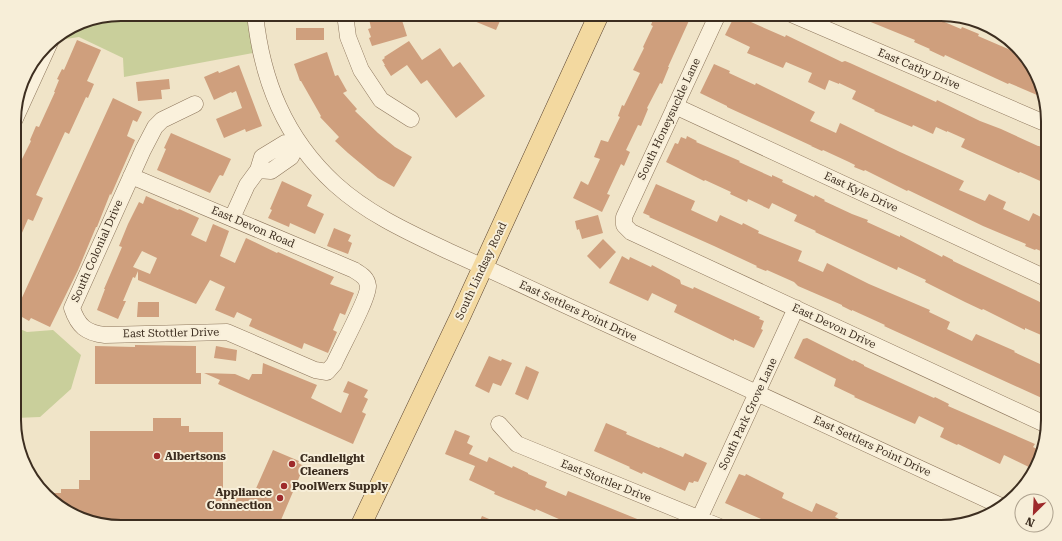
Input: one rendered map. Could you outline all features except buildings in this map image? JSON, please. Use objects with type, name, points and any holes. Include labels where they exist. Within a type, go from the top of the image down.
[{"type":"main road","name":"South Lindsay Road","points":[[363,520],[596,21]]},
{"type":"street","name":"East Settlers Point Drive","points":[[256,21],[257,35],[266,74],[286,122],[298,143],[309,157],[335,184],[368,210],[389,223],[482,267],[996,504]]},
{"type":"street","points":[[346,21],[348,36],[361,70],[381,100],[411,119]]},
{"type":"street","name":"South Honeysuckle Lane","points":[[624,225],[624,217],[715,21]]},
{"type":"street","name":"East Cathy Drive","points":[[807,21],[1041,121]]},
{"type":"street","points":[[23,101],[42,61]]},
{"type":"street","points":[[131,176],[155,127],[162,120],[195,104]]},
{"type":"street","name":"East Kyle Drive","points":[[675,106],[1041,276]]},
{"type":"street","points":[[232,218],[247,184],[258,170],[262,157],[285,143],[298,143]]},
{"type":"street","name":"East Devon Road","points":[[131,176],[354,270],[364,276],[368,285],[365,299],[334,364],[326,372]]},
{"type":"street","name":"South Colonial Drive","points":[[82,326],[75,319],[72,308],[131,176]]},
{"type":"street","name":"East Devon Drive","points":[[624,225],[631,232],[1041,422]]},
{"type":"street","name":"South Park Grove Lane","points":[[700,519],[796,308]]},
{"type":"street","name":"East Stottler Drive","points":[[82,326],[93,333],[105,334],[227,332],[315,370],[326,372]]},
{"type":"street","name":"East Stottler Drive","points":[[499,424],[517,444],[700,519]]},
{"type":"green space","points":[[114,21],[249,21],[253,53],[124,77],[123,58],[79,37],[63,39],[71,34],[89,26]]},
{"type":"green space","points":[[21,330],[27,332],[53,330],[81,355],[71,389],[40,417],[21,418]]},
{"type":"place","name":"Albertsons","points":[[157,456]]},
{"type":"place","name":"Candlelight Cleaners","points":[[292,464]]},
{"type":"place","name":"PoolWerx Supply","points":[[284,486]]},
{"type":"place","name":"Appliance Connection","points":[[280,498]]}]
